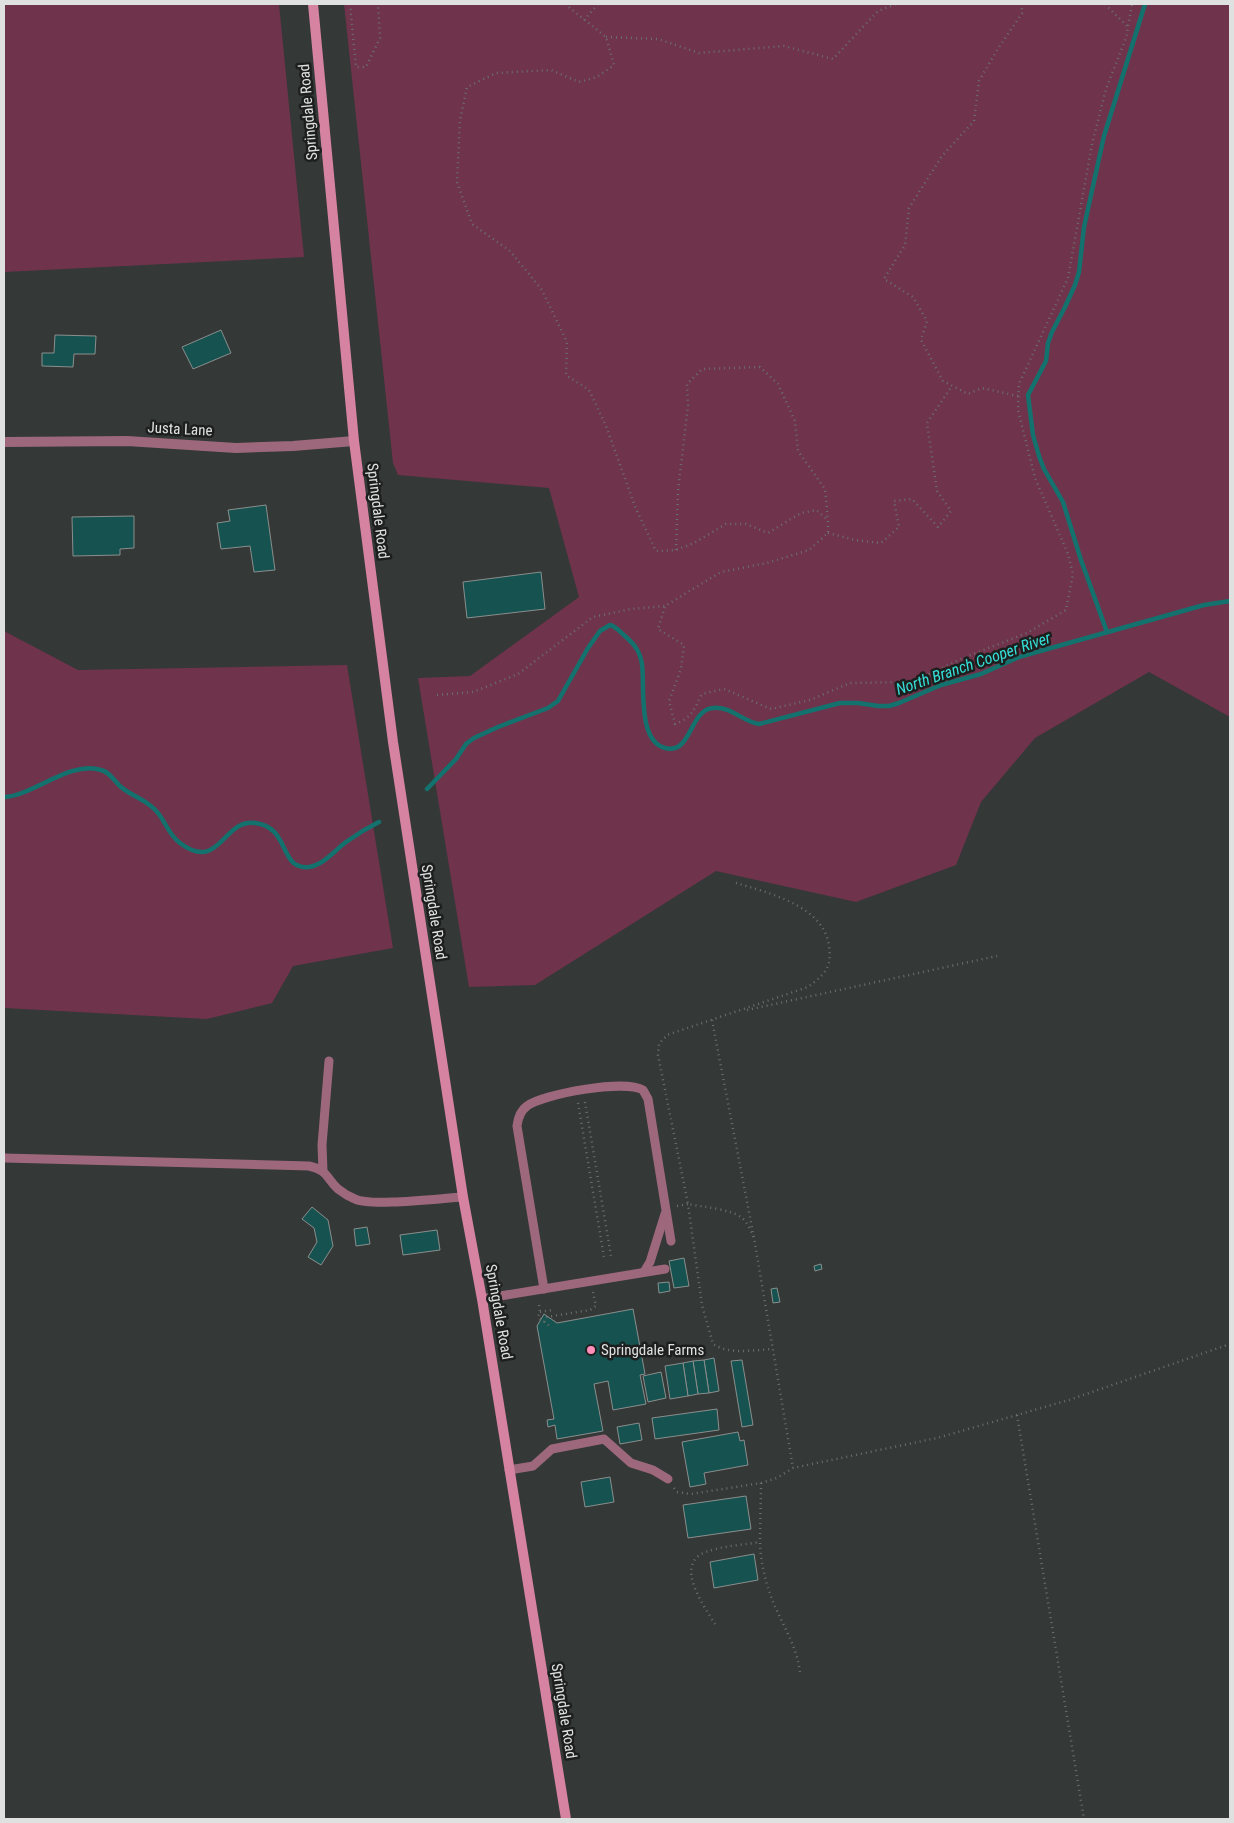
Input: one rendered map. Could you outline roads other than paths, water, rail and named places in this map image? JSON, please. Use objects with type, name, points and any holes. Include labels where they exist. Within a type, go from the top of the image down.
[{"type":"main road","name":"Springdale Road","points":[[314,4],[354,442],[393,742],[463,1196],[482,1299],[566,1819]]},
{"type":"street","name":"Justa Lane","points":[[4,442],[127,441],[236,448],[354,442]]},
{"type":"lane","points":[[323,1171],[322,1145],[329,1061]]},
{"type":"lane","points":[[544,1289],[517,1126],[520,1113],[527,1106],[549,1096],[609,1086],[633,1086],[643,1090],[648,1099],[671,1241]]},
{"type":"lane","points":[[4,1158],[309,1166],[319,1168],[338,1189],[357,1200],[377,1202],[463,1196]]},
{"type":"lane","points":[[644,1272],[650,1262],[666,1210]]},
{"type":"lane","points":[[482,1299],[665,1269]]},
{"type":"lane","points":[[509,1470],[534,1466],[552,1449],[604,1439],[631,1463],[653,1470],[668,1479]]},
{"type":"waterway","points":[[1107,632],[1081,560],[1063,502],[1044,469],[1039,456],[1033,435],[1028,395],[1046,361],[1048,343],[1052,332],[1075,285],[1079,272],[1084,227],[1104,136],[1145,4]]},
{"type":"waterway","name":"North Branch Cooper River","points":[[427,789],[456,759],[466,744],[474,738],[548,708],[558,701],[588,648],[600,631],[610,625],[631,642],[640,655],[644,711],[650,735],[656,743],[665,748],[674,748],[681,745],[686,739],[699,716],[713,708],[726,709],[753,723],[759,724],[840,703],[889,706],[941,685],[981,674],[1019,657],[1204,605],[1230,601]]},
{"type":"waterway","name":"North Branch Cooper River","points":[[4,797],[27,791],[77,770],[89,768],[101,770],[109,775],[118,785],[154,809],[176,840],[193,851],[204,852],[213,849],[235,829],[244,824],[255,823],[266,826],[274,832],[293,862],[299,866],[309,867],[320,863],[350,839],[379,822]]},
{"type":"place","name":"Springdale Farms","points":[[591,1350]]}]
